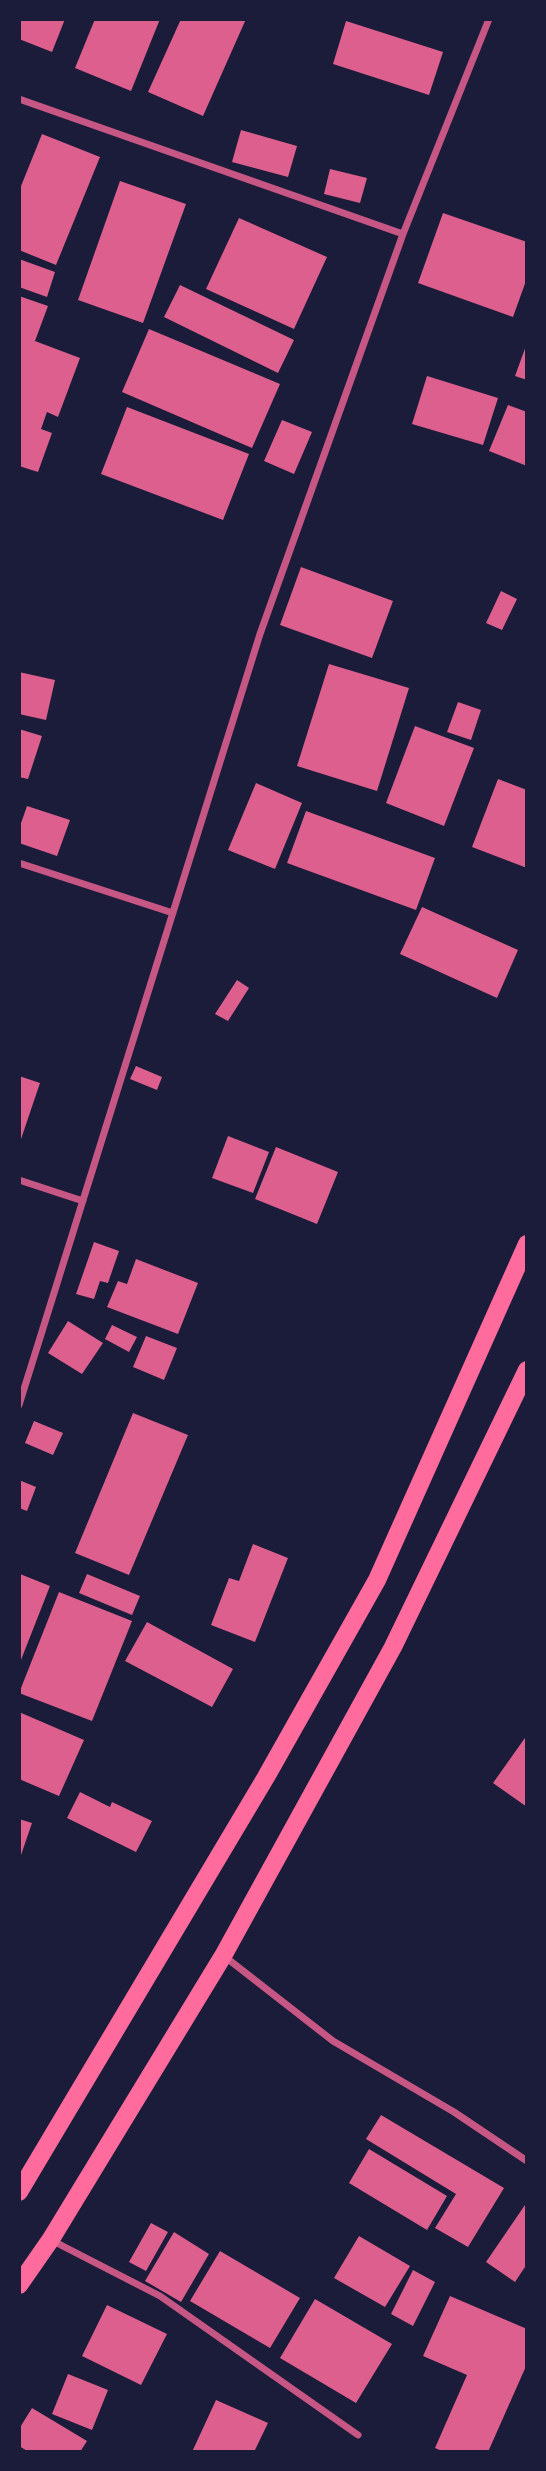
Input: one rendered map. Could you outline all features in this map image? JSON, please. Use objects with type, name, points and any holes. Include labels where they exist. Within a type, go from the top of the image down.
[{"type":"main road","points":[[19,2192],[266,1777],[377,1580],[527,1244]]},
{"type":"main road","points":[[19,2285],[51,2239],[223,1956],[393,1647],[527,1370]]},
{"type":"street","points":[[19,1405],[260,634],[404,234],[489,19]]},
{"type":"street","points":[[19,99],[404,234]]},
{"type":"street","points":[[19,863],[173,913]]},
{"type":"street","points":[[19,1180],[83,1201]]},
{"type":"street","points":[[223,1956],[333,2041],[454,2112],[527,2161]]},
{"type":"street","points":[[51,2239],[160,2296],[358,2435]]},
{"type":"building","points":[[19,19],[65,19],[52,52],[19,39]]},
{"type":"building","points":[[95,19],[160,19],[131,91],[75,68]]},
{"type":"building","points":[[181,19],[246,19],[203,116],[148,92]]},
{"type":"building","points":[[346,21],[443,52],[429,95],[333,64]]},
{"type":"building","points":[[241,130],[297,146],[288,177],[232,162]]},
{"type":"building","points":[[42,134],[100,157],[56,265],[19,250],[19,191]]},
{"type":"building","points":[[330,169],[367,178],[360,203],[324,194]]},
{"type":"building","points":[[120,181],[186,204],[143,323],[78,300]]},
{"type":"building","points":[[443,213],[527,242],[527,278],[513,317],[418,283]]},
{"type":"building","points":[[239,218],[327,257],[294,329],[206,289]]},
{"type":"building","points":[[19,259],[55,272],[47,297],[19,287]]},
{"type":"building","points":[[180,285],[294,340],[278,373],[164,317]]},
{"type":"building","points":[[19,296],[48,306],[35,341],[80,358],[58,417],[47,412],[41,429],[52,433],[38,472],[19,466]]},
{"type":"building","points":[[149,329],[280,384],[252,448],[122,392]]},
{"type":"building","points":[[527,343],[527,380],[515,376]]},
{"type":"building","points":[[427,376],[498,398],[483,445],[412,424]]},
{"type":"building","points":[[508,405],[527,412],[527,466],[489,451]]},
{"type":"building","points":[[127,407],[249,454],[223,520],[101,474]]},
{"type":"building","points":[[282,420],[312,432],[294,474],[264,461]]},
{"type":"building","points":[[301,567],[393,601],[372,658],[280,625]]},
{"type":"building","points":[[501,591],[517,599],[502,630],[486,623]]},
{"type":"building","points":[[329,664],[409,688],[377,791],[297,766]]},
{"type":"building","points":[[19,672],[55,680],[46,720],[19,714]]},
{"type":"building","points":[[458,702],[481,710],[471,740],[447,732]]},
{"type":"building","points":[[415,726],[474,748],[444,826],[386,803]]},
{"type":"building","points":[[19,729],[42,736],[28,779],[19,777]]},
{"type":"building","points":[[498,779],[527,790],[527,868],[472,847]]},
{"type":"building","points":[[256,783],[302,803],[275,869],[228,850]]},
{"type":"building","points":[[27,806],[70,820],[57,856],[19,843],[19,829]]},
{"type":"building","points":[[306,811],[435,858],[416,910],[287,863]]},
{"type":"building","points":[[422,907],[518,950],[497,998],[400,954]]},
{"type":"building","points":[[237,980],[249,988],[228,1021],[215,1014]]},
{"type":"building","points":[[136,1066],[162,1077],[157,1090],[130,1079]]},
{"type":"building","points":[[19,1076],[40,1083],[20,1142],[19,1142]]},
{"type":"building","points":[[228,1136],[269,1152],[253,1193],[212,1178]]},
{"type":"building","points":[[276,1147],[338,1172],[317,1224],[255,1199]]},
{"type":"building","points":[[94,1242],[119,1251],[108,1283],[100,1281],[94,1299],[76,1294]]},
{"type":"building","points":[[136,1259],[198,1283],[178,1334],[107,1307],[118,1281],[127,1284]]},
{"type":"building","points":[[68,1321],[103,1343],[82,1374],[48,1353]]},
{"type":"building","points":[[112,1325],[137,1337],[129,1352],[105,1339]]},
{"type":"building","points":[[146,1336],[177,1348],[164,1380],[133,1367]]},
{"type":"building","points":[[133,1413],[188,1435],[129,1575],[75,1553]]},
{"type":"building","points":[[34,1421],[63,1433],[53,1455],[25,1443]]},
{"type":"building","points":[[19,1480],[36,1487],[27,1511],[19,1508]]},
{"type":"building","points":[[253,1544],[288,1558],[255,1642],[211,1625],[229,1578],[239,1581]]},
{"type":"building","points":[[87,1574],[140,1596],[132,1615],[79,1593]]},
{"type":"building","points":[[19,1575],[50,1586],[19,1665]]},
{"type":"building","points":[[59,1592],[132,1621],[92,1721],[19,1693]]},
{"type":"building","points":[[147,1622],[233,1669],[212,1707],[125,1661]]},
{"type":"building","points":[[19,1712],[84,1740],[59,1796],[19,1779]]},
{"type":"building","points":[[527,1735],[527,1807],[493,1783]]},
{"type":"building","points":[[80,1792],[110,1807],[112,1802],[152,1821],[136,1852],[67,1818]]},
{"type":"building","points":[[19,1819],[32,1823],[20,1858],[19,1858]]},
{"type":"building","points":[[381,2115],[504,2188],[468,2247],[435,2228],[456,2194],[366,2139]]},
{"type":"building","points":[[369,2149],[447,2196],[427,2230],[349,2183]]},
{"type":"building","points":[[527,2202],[527,2264],[515,2282],[486,2262]]},
{"type":"building","points":[[151,2223],[168,2232],[146,2271],[129,2262]]},
{"type":"building","points":[[174,2232],[209,2254],[181,2302],[145,2281]]},
{"type":"building","points":[[359,2236],[410,2266],[385,2307],[334,2278]]},
{"type":"building","points":[[220,2251],[300,2298],[270,2348],[190,2301]]},
{"type":"building","points":[[413,2270],[435,2282],[413,2326],[391,2314]]},
{"type":"building","points":[[450,2296],[527,2329],[527,2364],[488,2452],[444,2452],[435,2448],[467,2375],[423,2356]]},
{"type":"building","points":[[315,2299],[392,2344],[356,2403],[280,2358]]},
{"type":"building","points":[[107,2305],[167,2334],[141,2385],[82,2356]]},
{"type":"building","points":[[68,2374],[108,2390],[92,2430],[52,2414]]},
{"type":"building","points":[[216,2400],[268,2423],[254,2452],[192,2452]]},
{"type":"building","points":[[32,2408],[87,2441],[80,2452],[29,2452],[19,2446],[19,2429]]}]
